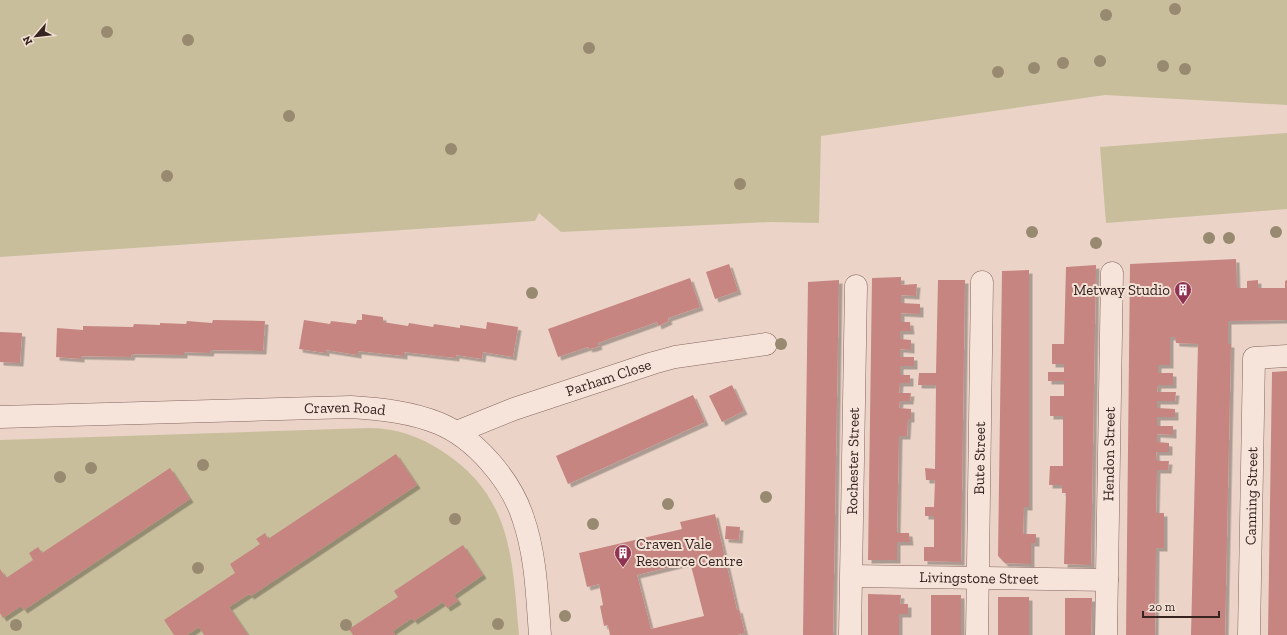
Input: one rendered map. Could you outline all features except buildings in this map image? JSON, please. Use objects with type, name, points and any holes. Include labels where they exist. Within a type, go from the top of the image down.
[{"type":"street","name":"Hendon Street","points":[[1106,635],[1112,273]]},
{"type":"street","name":"Bute Street","points":[[977,635],[982,282]]},
{"type":"street","name":"Rochester Street","points":[[850,635],[856,286]]},
{"type":"street","name":"Parham Close","points":[[457,432],[533,402],[653,363],[675,357],[766,344]]},
{"type":"street","name":"Canning Street","points":[[1249,635],[1254,358],[1287,356]]},
{"type":"street","name":"Craven Road","points":[[0,417],[351,407],[384,410],[438,423],[457,432],[470,442],[498,472],[523,516],[532,551],[540,635]]},
{"type":"street","name":"Livingstone Street","points":[[852,576],[1106,580]]},
{"type":"shaded area","points":[[0,0],[1287,0],[1287,105],[1105,95],[821,136],[819,223],[771,222],[561,232],[539,213],[535,221],[0,257]]},
{"type":"shaded area","points":[[1287,133],[1287,209],[1106,223],[1100,147]]},
{"type":"shaded area","points":[[368,428],[398,431],[425,441],[442,451],[465,469],[483,488],[496,509],[510,556],[519,635],[0,635],[0,440]]},
{"type":"place","name":"Metway Studio","points":[[1183,305]]},
{"type":"place","name":"Craven Vale Resource Centre","points":[[623,568]]}]
